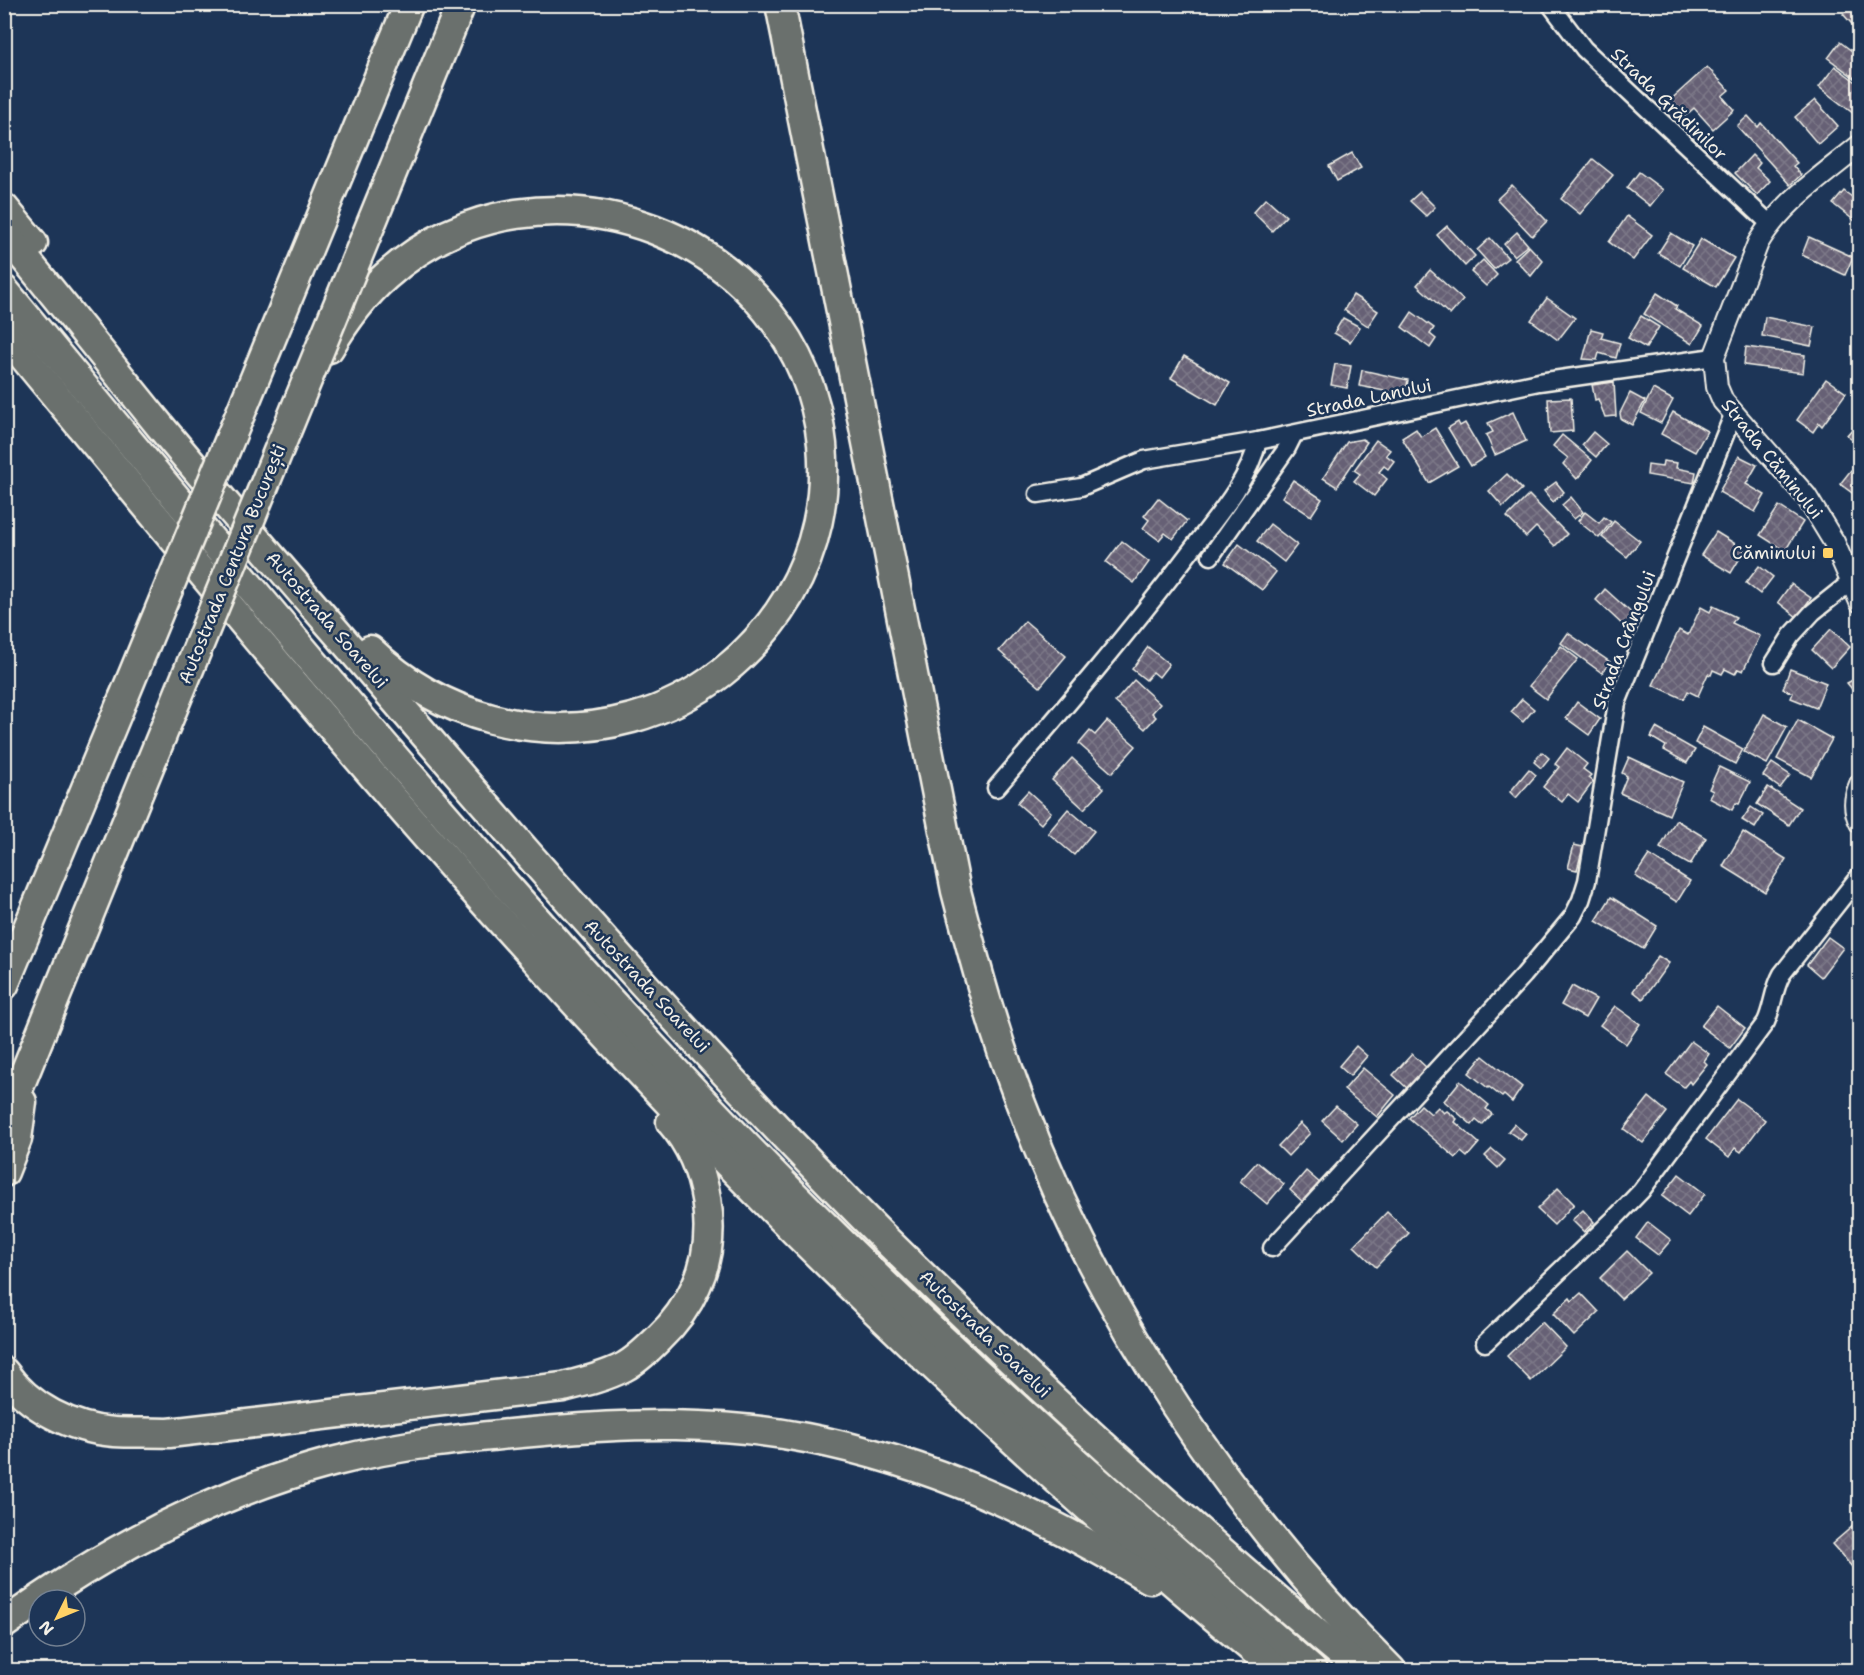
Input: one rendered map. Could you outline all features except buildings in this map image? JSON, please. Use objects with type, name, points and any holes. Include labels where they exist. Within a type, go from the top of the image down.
[{"type":"highway","points":[[385,62],[398,4]]},
{"type":"highway","points":[[4,985],[409,4]]},
{"type":"highway","name":"Autostrada Centura București","points":[[4,1124],[461,4]]},
{"type":"highway","points":[[780,4],[956,891],[975,962],[1021,1104],[1050,1174],[1082,1241],[1117,1309],[1153,1370],[1235,1490],[1319,1593],[1391,1671]]},
{"type":"highway","points":[[4,207],[88,311],[109,362]]},
{"type":"highway","points":[[295,584],[332,609],[367,647],[399,675],[441,701],[467,712],[522,726],[566,729],[617,722],[667,706],[713,680],[745,653],[777,616],[807,561],[820,515],[824,467],[820,428],[804,372],[784,333],[763,306],[738,280],[708,256],[672,236],[635,222],[598,214],[550,211],[483,222],[440,240],[407,259],[387,274],[352,312],[326,352],[312,380],[301,394]]},
{"type":"highway","name":"Autostrada Soarelui","points":[[4,232],[161,427],[521,847],[634,975],[872,1225],[1017,1366],[1276,1600],[1361,1671]]},
{"type":"highway","name":"Autostrada Soarelui","points":[[4,290],[283,626],[478,855],[725,1125],[987,1382],[1126,1509],[1312,1671]]},
{"type":"highway","points":[[4,333],[381,786],[586,1014],[831,1266],[958,1388],[1092,1511],[1278,1671]]},
{"type":"highway","points":[[4,356],[17,369],[62,403]]},
{"type":"highway","points":[[4,1372],[14,1386],[43,1409],[74,1424],[112,1432],[169,1433],[563,1387],[594,1379],[624,1367],[645,1352],[682,1314],[697,1285],[704,1265],[708,1239],[707,1210],[702,1182],[686,1144],[674,1126],[618,1059],[586,1014]]},
{"type":"highway","points":[[4,1172],[17,1139],[27,1067]]},
{"type":"highway","points":[[4,1624],[46,1593],[104,1557],[161,1527],[270,1482],[332,1462],[409,1446],[506,1434],[610,1425],[701,1425],[758,1430],[808,1438],[880,1456],[946,1477],[1012,1504],[1099,1549],[1208,1613]]},
{"type":"street","name":"Strada Grădinilor","points":[[1550,4],[1584,49],[1770,224]]},
{"type":"street","name":"Strada Căminului","points":[[1860,145],[1802,193],[1770,224],[1758,243],[1714,357],[1717,387],[1723,401],[1806,496],[1834,542],[1860,602]]},
{"type":"street","name":"Strada Lanului","points":[[1038,494],[1081,487],[1144,460],[1294,434],[1539,382],[1714,357]]},
{"type":"street","name":"Strada Crângului","points":[[1272,1248],[1524,975],[1563,930],[1581,900],[1587,881],[1617,703],[1734,415]]},
{"type":"street","points":[[1211,556],[1287,448],[1294,434]]},
{"type":"street","points":[[996,788],[1117,646],[1204,533],[1243,479],[1254,459],[1258,441]]},
{"type":"street","points":[[1774,663],[1791,636],[1813,612],[1852,581]]},
{"type":"street","points":[[1860,784],[1854,803],[1855,813],[1860,823]]},
{"type":"street","points":[[1485,1343],[1616,1217],[1650,1179],[1766,1022],[1770,1015],[1774,990],[1782,974],[1860,874]]},
{"type":"place","name":"Căminului","points":[[1828,553]]}]
